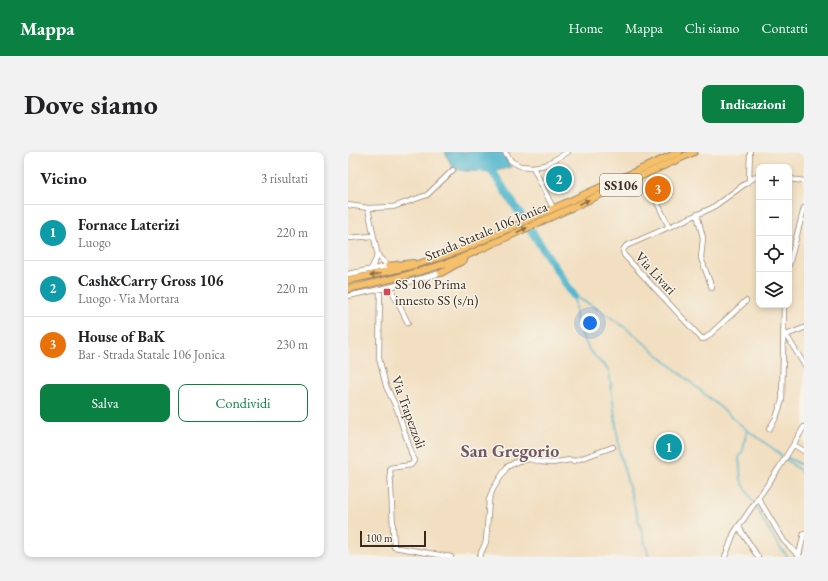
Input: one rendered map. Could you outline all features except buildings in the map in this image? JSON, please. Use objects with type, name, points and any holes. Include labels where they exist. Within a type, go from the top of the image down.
[{"type":"highway","name":"Strada Statale 106 Jonica","points":[[348,280],[431,261],[491,237],[680,152]]},
{"type":"highway","name":"Strada Statale 106 Jonica","points":[[348,289],[434,268],[486,248],[694,152]]},
{"type":"highway","points":[[441,273],[486,248]]},
{"type":"highway","points":[[388,266],[431,261]]},
{"type":"street","points":[[505,152],[511,161],[520,166],[533,167],[545,166],[568,152]]},
{"type":"street","points":[[749,181],[750,152]]},
{"type":"street","points":[[533,167],[554,208]]},
{"type":"street","points":[[348,205],[368,208],[394,207],[427,195],[453,170]]},
{"type":"street","name":"Via Livari","points":[[746,301],[706,338],[702,339],[624,255],[623,250],[626,246],[712,208],[756,177]]},
{"type":"street","points":[[792,179],[804,182]]},
{"type":"street","points":[[654,188],[657,193],[655,198],[669,227]]},
{"type":"street","points":[[368,208],[378,257],[388,266]]},
{"type":"street","points":[[792,254],[804,208]]},
{"type":"street","points":[[697,214],[703,238],[701,258],[712,288]]},
{"type":"street","points":[[348,238],[373,236]]},
{"type":"street","points":[[371,269],[376,260],[377,252]]},
{"type":"street","points":[[348,274],[388,266]]},
{"type":"street","points":[[348,296],[390,287],[441,273]]},
{"type":"street","points":[[390,287],[408,323]]},
{"type":"street","name":"Via Trapezzoli","points":[[380,289],[379,358],[386,386],[397,409],[414,461],[411,465],[390,468],[394,547],[446,557]]},
{"type":"street","points":[[769,430],[776,418],[782,400],[784,308]]},
{"type":"street","points":[[786,335],[804,328]]},
{"type":"street","points":[[783,330],[803,357],[804,364]]},
{"type":"street","points":[[725,557],[738,526],[779,468],[803,430]]},
{"type":"street","points":[[479,557],[486,542],[489,500],[493,489],[508,467],[518,461],[530,459],[552,463],[570,460],[574,461],[613,447]]},
{"type":"street","points":[[793,447],[804,451]]},
{"type":"street","points":[[758,499],[784,541],[800,556]]},
{"type":"street","points":[[738,526],[758,557]]},
{"type":"street","points":[[800,556],[804,534]]},
{"type":"water","points":[[445,152],[502,152],[511,167],[492,172],[453,169]]},
{"type":"waterway","points":[[476,152],[494,174],[574,296]]},
{"type":"waterway","points":[[574,296],[600,310],[630,331],[747,430],[771,447],[804,474]]},
{"type":"waterway","points":[[574,296],[577,324],[589,350],[609,371],[620,455],[649,557]]},
{"type":"waterway","points":[[747,430],[743,450],[739,458],[741,480],[753,502]]},
{"type":"waterway","points":[[786,457],[804,466]]},
{"type":"waterway","points":[[755,505],[774,539],[788,557]]},
{"type":"place","name":"Cash&Carry Gross 106","points":[[559,179]]},
{"type":"place","name":"House of BaK","points":[[658,189]]},
{"type":"place","name":"SS 106 Prima innesto SS (s/n)","points":[[387,292]]},
{"type":"place","name":"Fornace Laterizi","points":[[669,447]]},
{"type":"district","name":"San Gregorio","points":[[510,450]]}]
